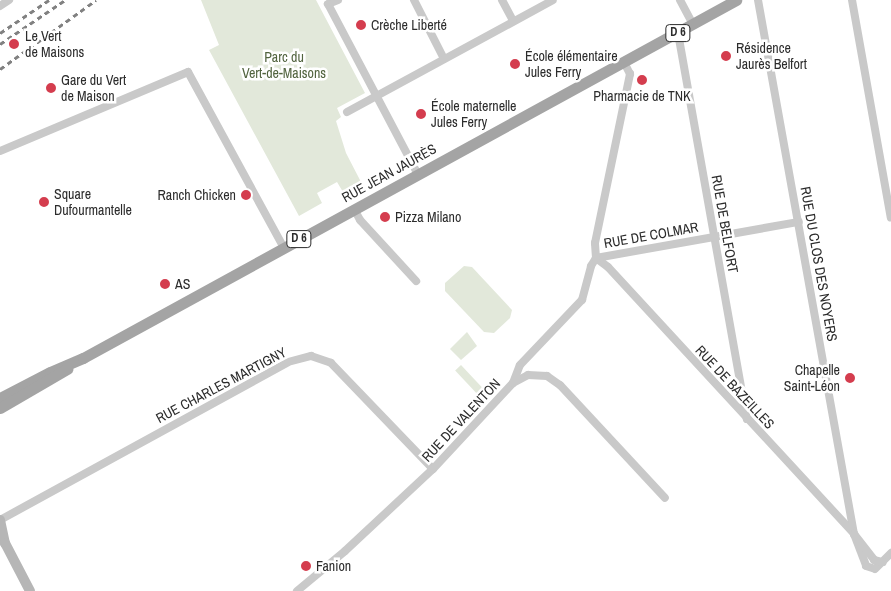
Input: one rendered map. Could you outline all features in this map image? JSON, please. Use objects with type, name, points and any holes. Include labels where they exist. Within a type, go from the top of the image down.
[{"type":"main road","name":"RUE JEAN JAURÈS","points":[[0,398],[50,372],[83,358],[736,0]]},
{"type":"main road","name":"RUE JEAN JAURÈS","points":[[0,408],[55,378],[83,358]]},
{"type":"street","points":[[0,6],[9,0]]},
{"type":"street","points":[[338,0],[328,4],[418,174]]},
{"type":"street","points":[[414,0],[444,59]]},
{"type":"street","points":[[502,0],[513,21]]},
{"type":"street","points":[[346,112],[553,0]]},
{"type":"street","points":[[680,0],[693,24]]},
{"type":"street","name":"RUE DU CLOS DES NOYERS","points":[[758,0],[854,534],[866,566],[875,569],[883,562]]},
{"type":"street","points":[[852,0],[891,218]]},
{"type":"street","name":"RUE DE BELFORT","points":[[678,33],[747,419]]},
{"type":"street","name":"RUE DE VALENTON","points":[[297,591],[345,551],[433,469],[513,382],[520,365],[582,300],[590,266],[596,258],[595,243],[630,74],[624,62]]},
{"type":"street","points":[[0,151],[184,72],[190,74],[284,248]]},
{"type":"street","points":[[354,209],[360,220],[416,281]]},
{"type":"street","name":"RUE DE COLMAR","points":[[596,258],[799,222]]},
{"type":"street","name":"RUE DE BAZEILLES","points":[[596,258],[608,267],[854,534]]},
{"type":"street","name":"RUE CHARLES MARTIGNY","points":[[0,520],[288,362],[310,356],[331,363],[433,469]]},
{"type":"street","points":[[513,382],[528,375],[547,376],[560,385],[665,498]]},
{"type":"street","points":[[838,517],[847,513],[850,508]]},
{"type":"street","points":[[0,520],[5,543],[30,591]]},
{"type":"street","name":"RUE DU CLOS DES NOYERS","points":[[854,534],[874,560],[883,562]]},
{"type":"street","points":[[883,562],[891,554]]},
{"type":"green space","name":"Parc du Vert-de-Maisons","points":[[201,0],[316,0],[365,93],[337,108],[341,117],[336,121],[346,153],[361,182],[343,192],[337,182],[317,193],[322,203],[299,216],[209,50],[219,45]]},
{"type":"green space","points":[[464,266],[472,267],[512,310],[510,318],[494,333],[484,332],[445,291],[445,283]]},
{"type":"green space","points":[[467,332],[477,346],[461,360],[450,349]]},
{"type":"green space","points":[[461,365],[484,390],[478,395],[455,370]]},
{"type":"railway","points":[[0,33],[49,0]]},
{"type":"railway","points":[[0,44],[65,0]]},
{"type":"railway","points":[[0,69],[96,0]]},
{"type":"place","name":"Crèche Liberté","points":[[361,25]]},
{"type":"place","name":"Le Vert de Maisons","points":[[14,44]]},
{"type":"place","name":"Résidence Jaurès Belfort","points":[[726,56]]},
{"type":"place","name":"École élémentaire Jules Ferry","points":[[515,64]]},
{"type":"place","name":"Pharmacie de TNK","points":[[642,80]]},
{"type":"place","name":"Gare du Vert de Maison","points":[[51,88]]},
{"type":"place","name":"École maternelle Jules Ferry","points":[[421,114]]},
{"type":"place","name":"Ranch Chicken","points":[[246,195]]},
{"type":"place","name":"Square Dufourmantelle","points":[[44,202]]},
{"type":"place","name":"Pizza Milano","points":[[385,217]]},
{"type":"place","name":"AS","points":[[165,284]]},
{"type":"place","name":"Chapelle Saint-Léon","points":[[850,378]]},
{"type":"place","name":"Fanion","points":[[306,566]]}]
